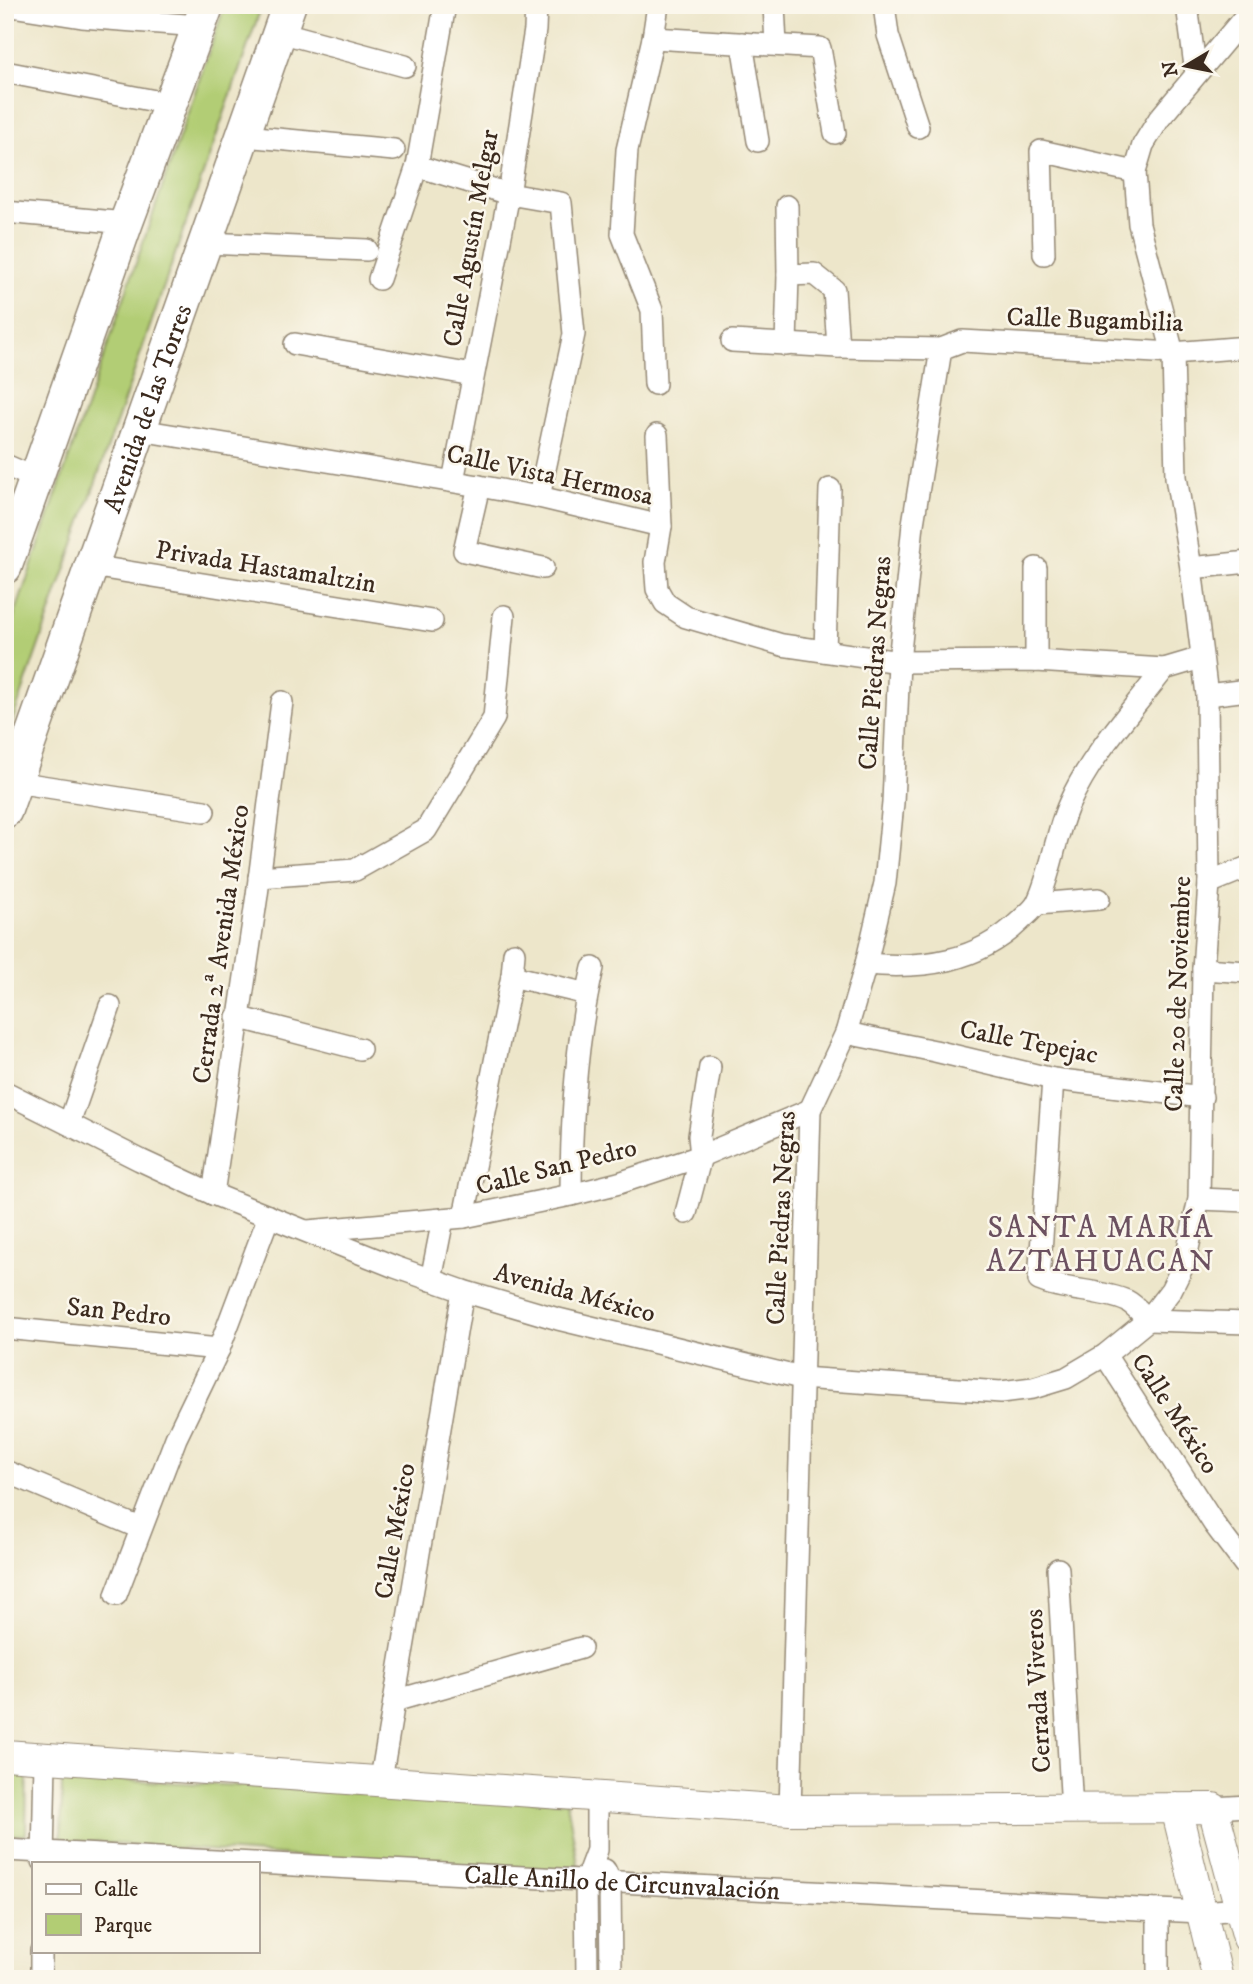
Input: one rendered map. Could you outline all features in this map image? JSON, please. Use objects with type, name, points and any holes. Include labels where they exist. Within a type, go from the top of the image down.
[{"type":"main road","points":[[7,554],[20,472],[125,223],[203,16]]},
{"type":"main road","name":"Avenida de las Torres","points":[[10,796],[285,19]]},
{"type":"street","points":[[5,5],[203,16]]},
{"type":"street","points":[[379,279],[417,166],[444,5]]},
{"type":"street","name":"Calle Agustín Melgar","points":[[453,481],[509,194],[535,30],[536,5]]},
{"type":"street","points":[[655,383],[652,310],[622,234],[627,150],[658,5]]},
{"type":"street","points":[[774,5],[776,45]]},
{"type":"street","points":[[884,5],[888,35],[918,128]]},
{"type":"street","points":[[1187,5],[1196,74]]},
{"type":"street","points":[[1044,254],[1041,151],[1135,172],[1143,145],[1158,119],[1248,13]]},
{"type":"street","points":[[285,19],[405,66]]},
{"type":"street","points":[[653,38],[820,48],[835,133]]},
{"type":"street","points":[[742,43],[758,141]]},
{"type":"street","points":[[5,72],[171,104]]},
{"type":"street","points":[[244,136],[394,150]]},
{"type":"street","points":[[417,166],[509,194],[561,203],[575,334],[539,497]]},
{"type":"street","name":"Calle 20 de Noviembre","points":[[1135,172],[1139,223],[1173,353],[1176,477],[1207,695],[1209,883],[1203,969],[1199,1199],[1185,1262],[1171,1290],[1148,1320]]},
{"type":"street","points":[[786,345],[787,206]]},
{"type":"street","points":[[5,212],[125,223]]},
{"type":"street","points":[[206,243],[367,250]]},
{"type":"street","points":[[788,275],[814,274],[834,290],[838,347]]},
{"type":"street","name":"Calle Bugambilia","points":[[732,341],[940,349],[962,341],[1173,353],[1248,347]]},
{"type":"street","points":[[295,344],[473,375]]},
{"type":"street","name":"Calle Piedras Negras","points":[[790,1810],[810,1110],[846,1033],[885,883],[893,803],[899,662],[913,524],[940,349]]},
{"type":"street","name":"Calle Vista Hermosa","points":[[140,430],[453,481],[539,497],[661,526],[655,562],[657,589],[665,603],[686,617],[782,645],[899,662],[1036,661],[1164,669],[1201,658]]},
{"type":"street","points":[[657,435],[661,526]]},
{"type":"street","points":[[480,486],[464,551],[543,568]]},
{"type":"street","points":[[825,650],[830,489]]},
{"type":"street","points":[[1191,568],[1248,562]]},
{"type":"street","name":"Privada Hastamaltzin","points":[[90,566],[432,621]]},
{"type":"street","points":[[1036,568],[1036,661]]},
{"type":"street","points":[[259,877],[355,870],[426,830],[494,718],[504,616]]},
{"type":"street","points":[[866,964],[929,965],[962,958],[989,946],[1014,927],[1037,904],[1068,805],[1088,768],[1164,669]]},
{"type":"street","points":[[1207,695],[1248,690]]},
{"type":"street","name":"Cerrada 2ª Avenida México","points":[[213,1194],[282,702]]},
{"type":"street","points":[[10,796],[204,811]]},
{"type":"street","points":[[1209,883],[1248,867]]},
{"type":"street","points":[[1037,904],[1099,899]]},
{"type":"street","points":[[431,1280],[453,1218],[512,976],[514,953]]},
{"type":"street","points":[[571,1195],[571,1135],[587,994],[593,968]]},
{"type":"street","points":[[1203,969],[1248,972]]},
{"type":"street","points":[[512,976],[587,994]]},
{"type":"street","points":[[68,1124],[110,1006]]},
{"type":"street","points":[[237,1017],[360,1049]]},
{"type":"street","name":"Calle Tepejac","points":[[846,1033],[1053,1079],[1202,1097]]},
{"type":"street","points":[[686,1213],[701,1156],[699,1136],[710,1067]]},
{"type":"street","points":[[1053,1079],[1039,1280],[1055,1287],[1129,1302],[1148,1320],[1248,1323]]},
{"type":"street","name":"Avenida México","points":[[5,1091],[213,1194],[431,1280],[558,1319],[801,1378],[1000,1392],[1033,1388],[1066,1378],[1105,1355],[1148,1320]]},
{"type":"street","name":"Calle San Pedro","points":[[305,1231],[453,1218],[571,1195],[619,1183],[701,1156],[810,1110]]},
{"type":"street","points":[[1199,1199],[1248,1201]]},
{"type":"street","points":[[116,1595],[139,1528],[176,1438],[219,1349],[269,1216]]},
{"type":"street","name":"Calle México","points":[[381,1780],[463,1291]]},
{"type":"street","name":"San Pedro","points":[[15,1329],[219,1349]]},
{"type":"street","name":"Calle México","points":[[1105,1355],[1214,1524],[1248,1570]]},
{"type":"street","points":[[5,1471],[139,1528]]},
{"type":"street","name":"Cerrada Viveros","points":[[1058,1569],[1072,1810]]},
{"type":"street","points":[[394,1701],[581,1648]]},
{"type":"street","points":[[5,1755],[790,1810],[1072,1810],[1248,1806]]},
{"type":"street","points":[[43,1856],[45,1759]]},
{"type":"street","points":[[587,1979],[586,1879],[597,1850],[597,1798]]},
{"type":"street","points":[[1176,1808],[1218,1979]]},
{"type":"street","points":[[1213,1808],[1248,1938]]},
{"type":"street","name":"Calle Anillo de Circunvalación","points":[[5,1850],[43,1856],[185,1862]]},
{"type":"street","points":[[597,1850],[610,1881],[611,1979]]},
{"type":"street","name":"Calle Anillo de Circunvalación","points":[[259,1865],[586,1879],[1202,1912],[1240,1909]]},
{"type":"street","points":[[1158,1910],[1158,1979]]},
{"type":"street","points":[[41,1952],[41,1979]]},
{"type":"green space","points":[[225,5],[262,5],[5,742],[5,643]]},
{"type":"green space","points":[[5,1766],[27,1766],[26,1835],[5,1835]]},
{"type":"green space","points":[[62,1777],[567,1802],[580,1876],[61,1840]]},
{"type":"district","name":"SANTA MARÍA AZTAHUACAN","points":[[1101,1244]]}]
